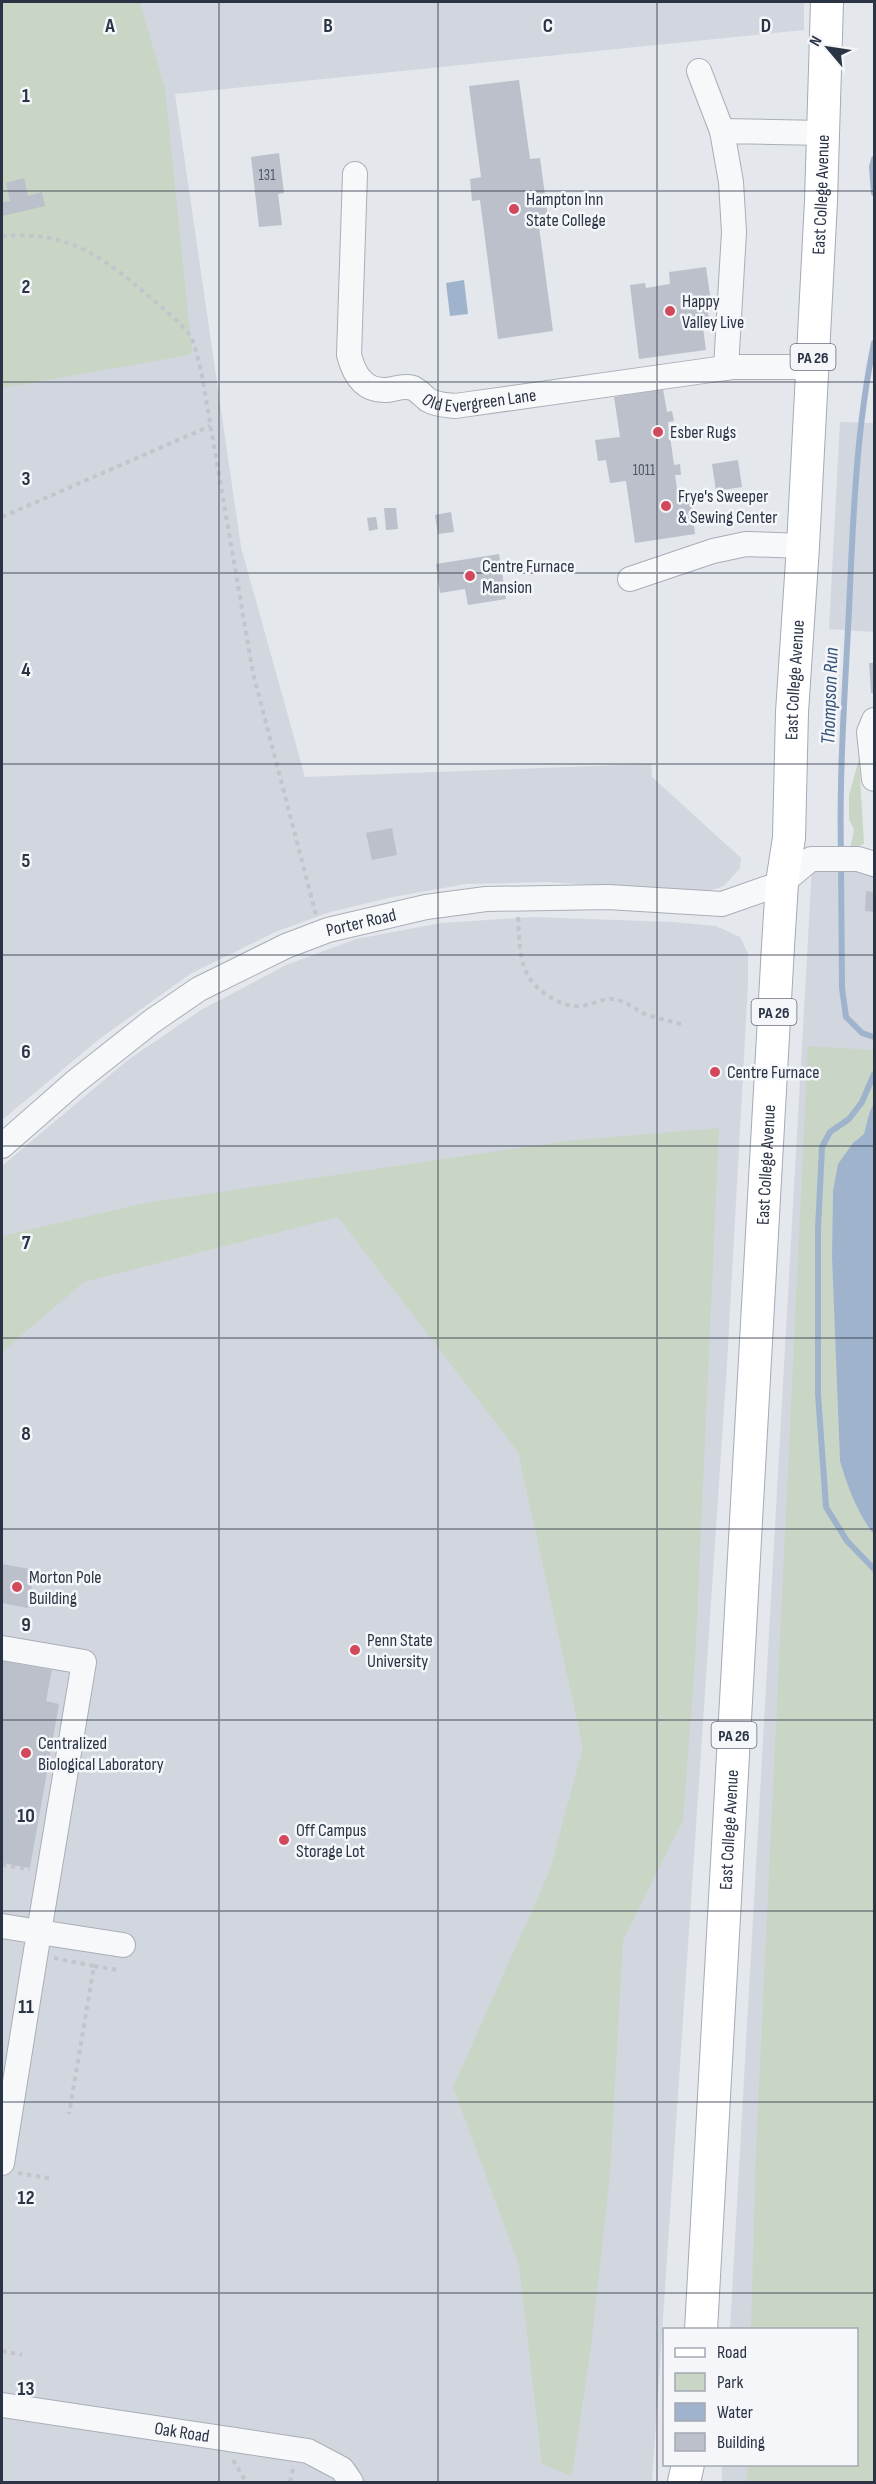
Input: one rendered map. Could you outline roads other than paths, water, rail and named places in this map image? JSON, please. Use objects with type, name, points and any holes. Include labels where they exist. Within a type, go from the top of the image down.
[{"type":"main road","name":"East College Avenue","points":[[701,2328],[782,883],[789,838],[792,712],[812,367],[827,2]]},
{"type":"main road","points":[[684,2482],[688,2466]]},
{"type":"main road","points":[[693,2482],[694,2466]]},
{"type":"street","points":[[699,71],[722,131],[732,182],[735,232],[726,368]]},
{"type":"street","points":[[722,131],[822,133]]},
{"type":"street","name":"Old Evergreen Lane","points":[[355,174],[349,355],[353,371],[361,382],[373,388],[386,390],[405,386],[416,389],[429,400],[440,405],[456,406],[726,368],[763,365],[812,367]]},
{"type":"street","points":[[630,579],[712,551],[746,544],[803,546]]},
{"type":"street","points":[[874,720],[869,732],[874,779]]},
{"type":"street","points":[[782,883],[811,859],[869,861]]},
{"type":"street","name":"Porter Road","points":[[2,1146],[75,1082],[151,1022],[200,989],[277,950],[321,933],[375,917],[426,907],[518,898],[608,897],[722,904],[782,883]]},
{"type":"street","points":[[2,1648],[84,1662],[39,1932],[6,2167]]},
{"type":"street","points":[[2,1926],[123,1945]]},
{"type":"street","name":"Oak Road","points":[[2,2405],[308,2451],[342,2469],[351,2482]]},
{"type":"water","points":[[464,280],[468,314],[450,316],[446,283]]},
{"type":"water","points":[[874,1102],[874,1535],[854,1500],[840,1461],[832,1257],[833,1191],[838,1164],[853,1143],[864,1134]]},
{"type":"waterway","name":"Thompson Run","points":[[874,159],[872,167],[874,193]]},
{"type":"waterway","name":"Thompson Run","points":[[841,854],[842,763],[854,509],[863,408],[874,343]]},
{"type":"waterway","name":"Thompson Run","points":[[841,864],[842,988],[846,1017],[862,1033],[874,1037]]},
{"type":"waterway","points":[[874,1074],[862,1102],[849,1119],[830,1132],[822,1147],[818,1229],[818,1394],[826,1507],[847,1541],[874,1569]]},
{"type":"place","name":"Hampton Inn State College","points":[[514,209]]},
{"type":"place","name":"Happy Valley Live","points":[[670,311]]},
{"type":"place","name":"Esber Rugs","points":[[658,432]]},
{"type":"place","name":"Frye's Sweeper & Sewing Center","points":[[666,506]]},
{"type":"place","name":"Centre Furnace Mansion","points":[[470,576]]},
{"type":"place","name":"Centre Furnace","points":[[715,1072]]},
{"type":"place","name":"Morton Pole Building","points":[[17,1587]]},
{"type":"place","name":"Penn State University","points":[[355,1650]]},
{"type":"place","name":"Centralized Biological Laboratory","points":[[26,1753]]},
{"type":"place","name":"Off Campus Storage Lot","points":[[284,1840]]}]
